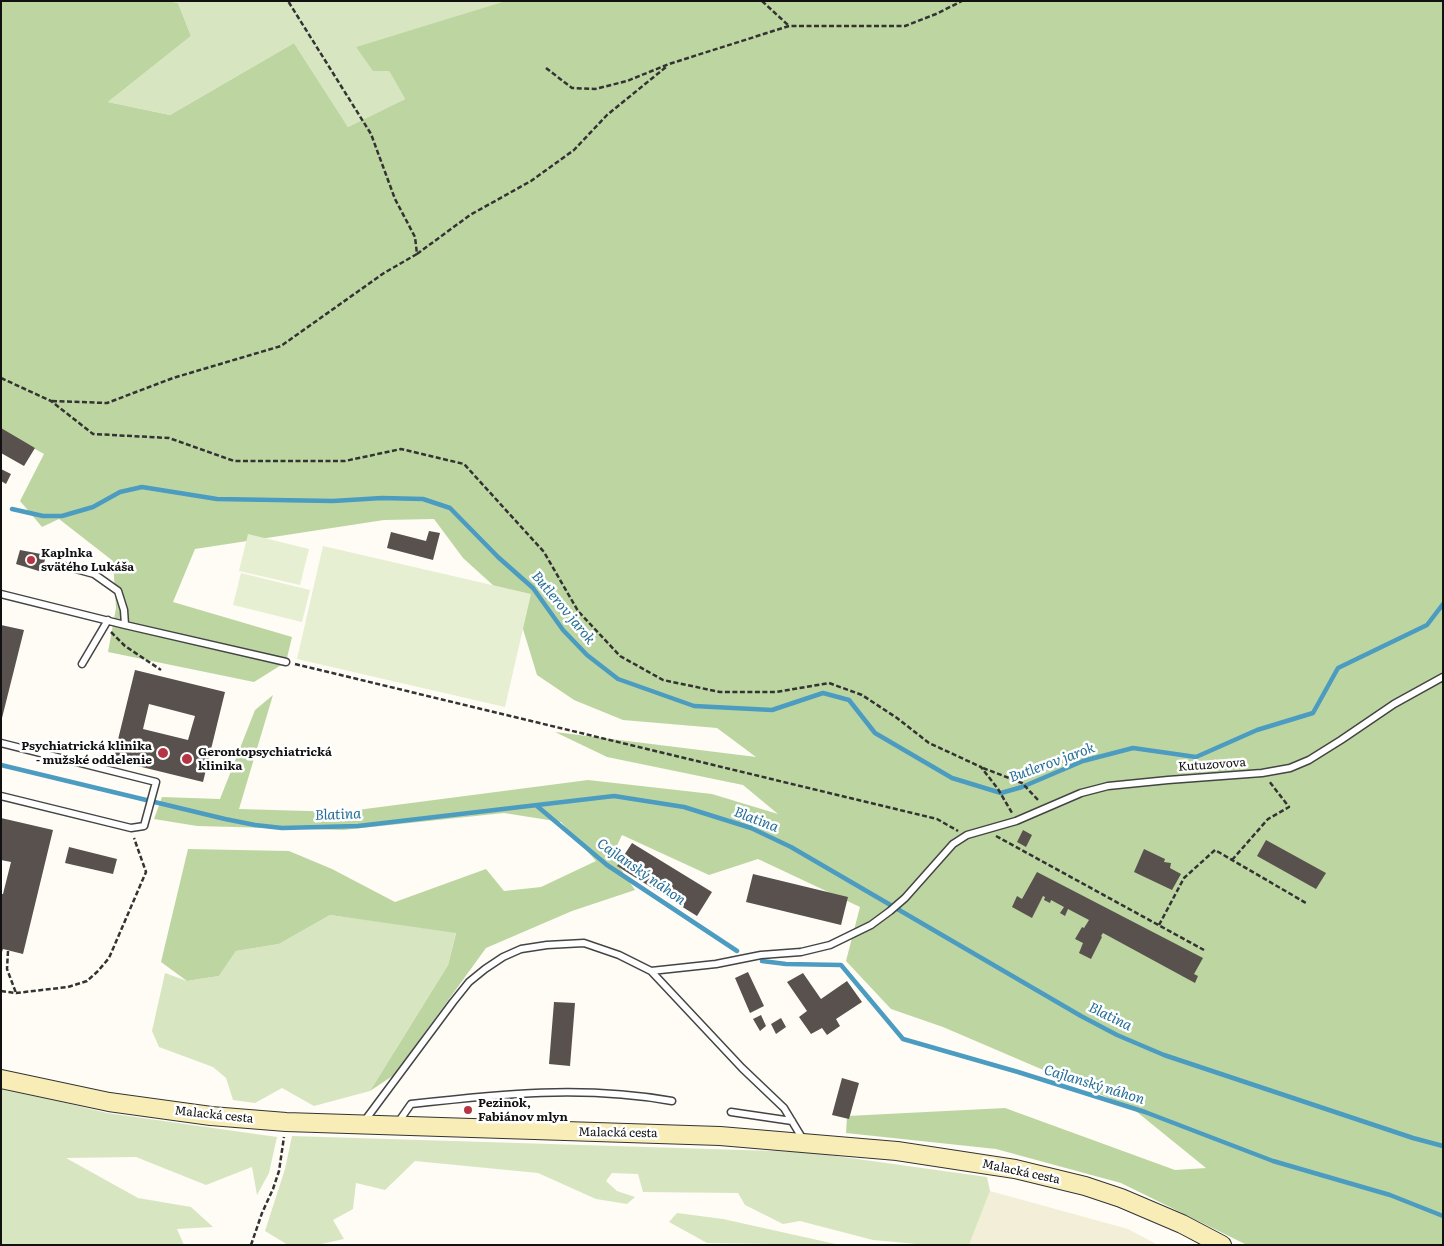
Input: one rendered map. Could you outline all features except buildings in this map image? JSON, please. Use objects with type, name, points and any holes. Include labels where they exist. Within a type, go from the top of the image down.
[{"type":"main road","name":"Malacká cesta","points":[[1,1079],[109,1102],[211,1116],[360,1126],[663,1134],[804,1142],[896,1151],[1015,1169],[1085,1186],[1121,1198],[1182,1224],[1222,1245]]},
{"type":"lane","points":[[61,565],[94,574],[118,591],[124,610],[125,625]]},
{"type":"lane","points":[[1,594],[106,623],[125,625],[286,662]]},
{"type":"lane","points":[[82,664],[106,623]]},
{"type":"lane","name":"Kutuzovova","points":[[967,835],[1016,821],[1081,793],[1108,786],[1262,773],[1290,768],[1309,760],[1394,704],[1443,677]]},
{"type":"lane","points":[[1,743],[156,782],[144,826],[131,828],[1,796]]},
{"type":"lane","points":[[651,971],[716,964],[761,955],[816,949],[841,940],[871,925],[890,912],[954,844],[967,835]]},
{"type":"lane","points":[[360,1126],[469,982],[485,968],[521,948],[584,942],[620,955],[651,971],[742,1068],[784,1108],[804,1142]]},
{"type":"lane","points":[[395,1127],[411,1104],[502,1094],[577,1091],[641,1096],[672,1101]]},
{"type":"lane","points":[[731,1112],[792,1121]]},
{"type":"path","points":[[288,1],[372,134],[396,200],[415,237],[417,254]]},
{"type":"path","points":[[762,1],[789,26]]},
{"type":"path","points":[[952,1],[954,5]]},
{"type":"path","points":[[546,68],[572,88],[595,89],[627,81],[670,64],[789,26],[905,26],[962,1]]},
{"type":"path","points":[[51,400],[106,403],[173,378],[281,346],[384,273],[417,254],[470,215],[531,181],[574,150],[607,115],[670,64]]},
{"type":"path","points":[[1,378],[51,400],[93,434],[169,438],[234,461],[345,461],[401,449],[464,464],[544,552],[578,611],[620,656],[663,680],[720,692],[776,692],[829,684],[862,695],[930,743],[981,767],[1022,783],[1046,808]]},
{"type":"path","points":[[106,623],[124,646],[161,670]]},
{"type":"path","points":[[286,662],[937,819],[967,835]]},
{"type":"path","points":[[981,767],[1003,795],[1016,821]]},
{"type":"path","points":[[1232,860],[1268,819],[1288,808],[1262,773]]},
{"type":"path","points":[[1,991],[16,993],[68,987],[87,980],[109,958],[146,872],[131,828]]},
{"type":"path","points":[[984,829],[1204,950]]},
{"type":"path","points":[[1159,925],[1184,878],[1215,850],[1306,903]]},
{"type":"path","points":[[8,951],[7,969],[16,993]]},
{"type":"path","points":[[251,1245],[276,1180],[286,1122]]},
{"type":"shaded area","points":[[990,1191],[1128,1229],[1158,1245],[969,1245]]},
{"type":"green space","points":[[1,1],[167,1],[178,3],[191,36],[108,102],[170,115],[294,43],[348,127],[405,99],[389,71],[373,71],[356,47],[506,1],[1443,1],[1443,1245],[1247,1245],[1121,1183],[996,1149],[846,1133],[847,1116],[1005,1108],[1175,1170],[1206,1168],[1132,1108],[943,1027],[891,1009],[846,961],[860,907],[758,859],[709,875],[622,835],[612,856],[635,890],[572,911],[486,948],[394,1075],[370,1091],[448,965],[456,933],[330,915],[279,944],[236,951],[219,976],[187,981],[161,962],[188,849],[289,851],[332,869],[395,902],[486,869],[504,891],[541,887],[596,861],[561,822],[504,813],[343,830],[197,826],[154,819],[162,797],[220,799],[255,710],[273,695],[239,809],[342,812],[588,780],[712,794],[778,814],[743,785],[607,757],[555,732],[756,757],[717,728],[623,720],[574,700],[537,675],[516,606],[463,558],[434,519],[384,520],[195,549],[173,602],[292,637],[286,662],[254,682],[108,652],[116,608],[113,561],[59,519],[42,527],[20,501],[44,454],[1,430]]},
{"type":"green space","points":[[167,1],[506,2],[357,47],[389,71],[405,99],[348,127],[294,43],[170,115],[108,102],[191,36],[178,3]]},
{"type":"green space","points":[[248,534],[309,549],[300,585],[239,571]]},
{"type":"green space","points":[[323,546],[531,594],[505,707],[297,659]]},
{"type":"green space","points":[[241,573],[310,590],[302,622],[233,605]]},
{"type":"green space","points":[[330,915],[456,932],[448,965],[370,1091],[314,1106],[282,1088],[255,1103],[233,1100],[226,1078],[213,1067],[159,1047],[152,1031],[165,973],[187,981],[219,976],[236,951],[279,944]]},
{"type":"green space","points":[[1,1087],[107,1113],[277,1137],[269,1173],[257,1195],[252,1167],[206,1185],[136,1157],[66,1158],[138,1198],[191,1207],[213,1227],[177,1229],[184,1245],[1,1245]]},
{"type":"green space","points":[[292,1136],[807,1152],[987,1177],[990,1191],[969,1245],[928,1245],[873,1240],[800,1221],[783,1224],[745,1205],[738,1193],[643,1192],[638,1174],[612,1173],[606,1181],[617,1191],[635,1197],[627,1204],[596,1199],[538,1173],[415,1161],[385,1190],[356,1183],[353,1209],[333,1220],[344,1239],[317,1245],[288,1245],[265,1231],[285,1169]]},
{"type":"green space","points":[[677,1213],[723,1219],[840,1245],[707,1243],[669,1222]]},
{"type":"waterway","name":"Butlerov jarok","points":[[12,509],[43,516],[62,516],[93,507],[120,492],[142,487],[217,499],[333,501],[382,498],[423,499],[450,508],[498,557],[533,588],[563,630],[587,655],[618,679],[694,706],[772,710],[823,693],[849,700],[875,733],[952,778],[1001,793],[1022,787],[1083,761],[1133,748],[1196,757],[1257,730],[1313,713],[1338,668],[1427,625],[1443,604]]},
{"type":"waterway","name":"Blatina","points":[[1,765],[225,819],[282,828],[358,826],[614,796],[684,807],[751,828],[791,847],[1081,1016],[1117,1035],[1164,1055],[1413,1138],[1443,1146]]},
{"type":"waterway","name":"Cajlanský náhon","points":[[537,806],[607,865],[737,951]]},
{"type":"waterway","name":"Cajlanský náhon","points":[[762,961],[786,964],[841,965],[903,1039],[1018,1072],[1145,1112],[1273,1161],[1390,1195],[1443,1216]]},
{"type":"place","name":"Kaplnka svätého Lukáša","points":[[31,560]]},
{"type":"place","name":"Psychiatrická klinika - mužské oddelenie","points":[[163,753]]},
{"type":"place","name":"Gerontopsychiatrická klinika","points":[[187,759]]},
{"type":"place","name":"Pezinok, Fabiánov mlyn","points":[[468,1110]]}]
